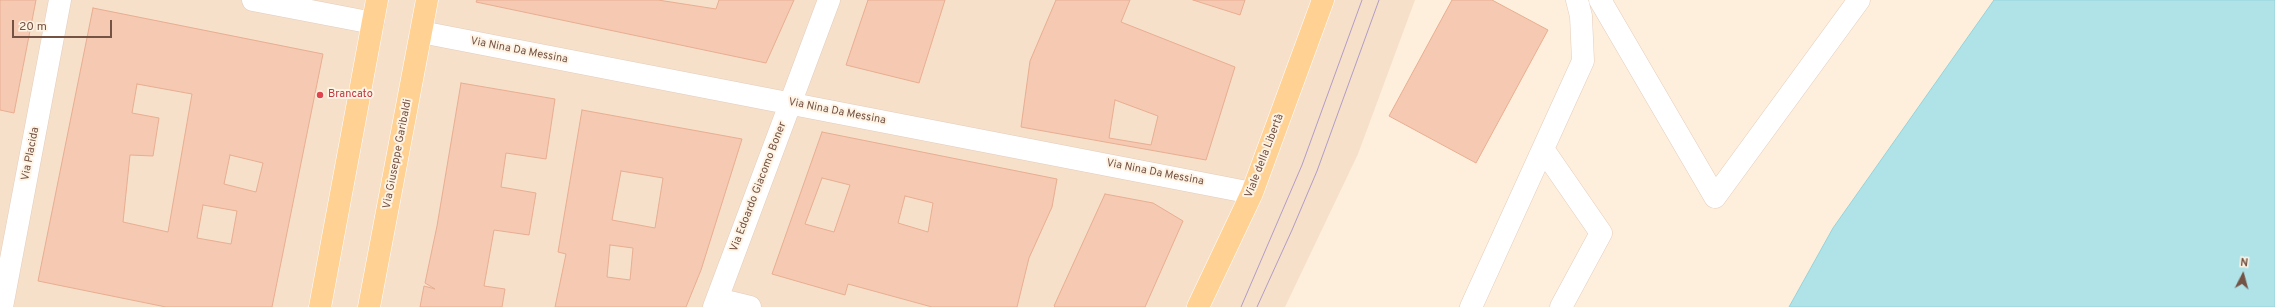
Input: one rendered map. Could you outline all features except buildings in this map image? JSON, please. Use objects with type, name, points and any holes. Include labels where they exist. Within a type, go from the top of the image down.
[{"type":"main road","points":[[320,307],[377,0]]},
{"type":"main road","name":"Via Giuseppe Garibaldi","points":[[369,307],[427,0]]},
{"type":"main road","name":"Viale della Libertà","points":[[1198,307],[1252,193],[1323,0]]},
{"type":"street","name":"Via Placida","points":[[6,306],[60,0]]},
{"type":"street","points":[[254,0],[373,23]]},
{"type":"street","name":"Via Edoardo Giacomo Boner","points":[[715,303],[829,0]]},
{"type":"street","points":[[1471,307],[1583,61],[1580,16],[1576,0]]},
{"type":"street","points":[[1600,0],[1715,197],[1858,0]]},
{"type":"street","name":"Via Nina Da Messina","points":[[421,32],[1252,193]]},
{"type":"street","points":[[1543,149],[1601,233],[1561,307]]},
{"type":"street","points":[[715,303],[750,307]]},
{"type":"shaded area","points":[[0,0],[1415,0],[1358,154],[1285,307],[0,307]]},
{"type":"water","points":[[1994,0],[2275,0],[2275,307],[1789,307],[1833,228]]},
{"type":"tram line","points":[[1241,307],[1302,165],[1362,0]]},
{"type":"tram line","points":[[1257,307],[1317,171],[1379,0]]},
{"type":"place","name":"Brancato","points":[[320,95]]}]
